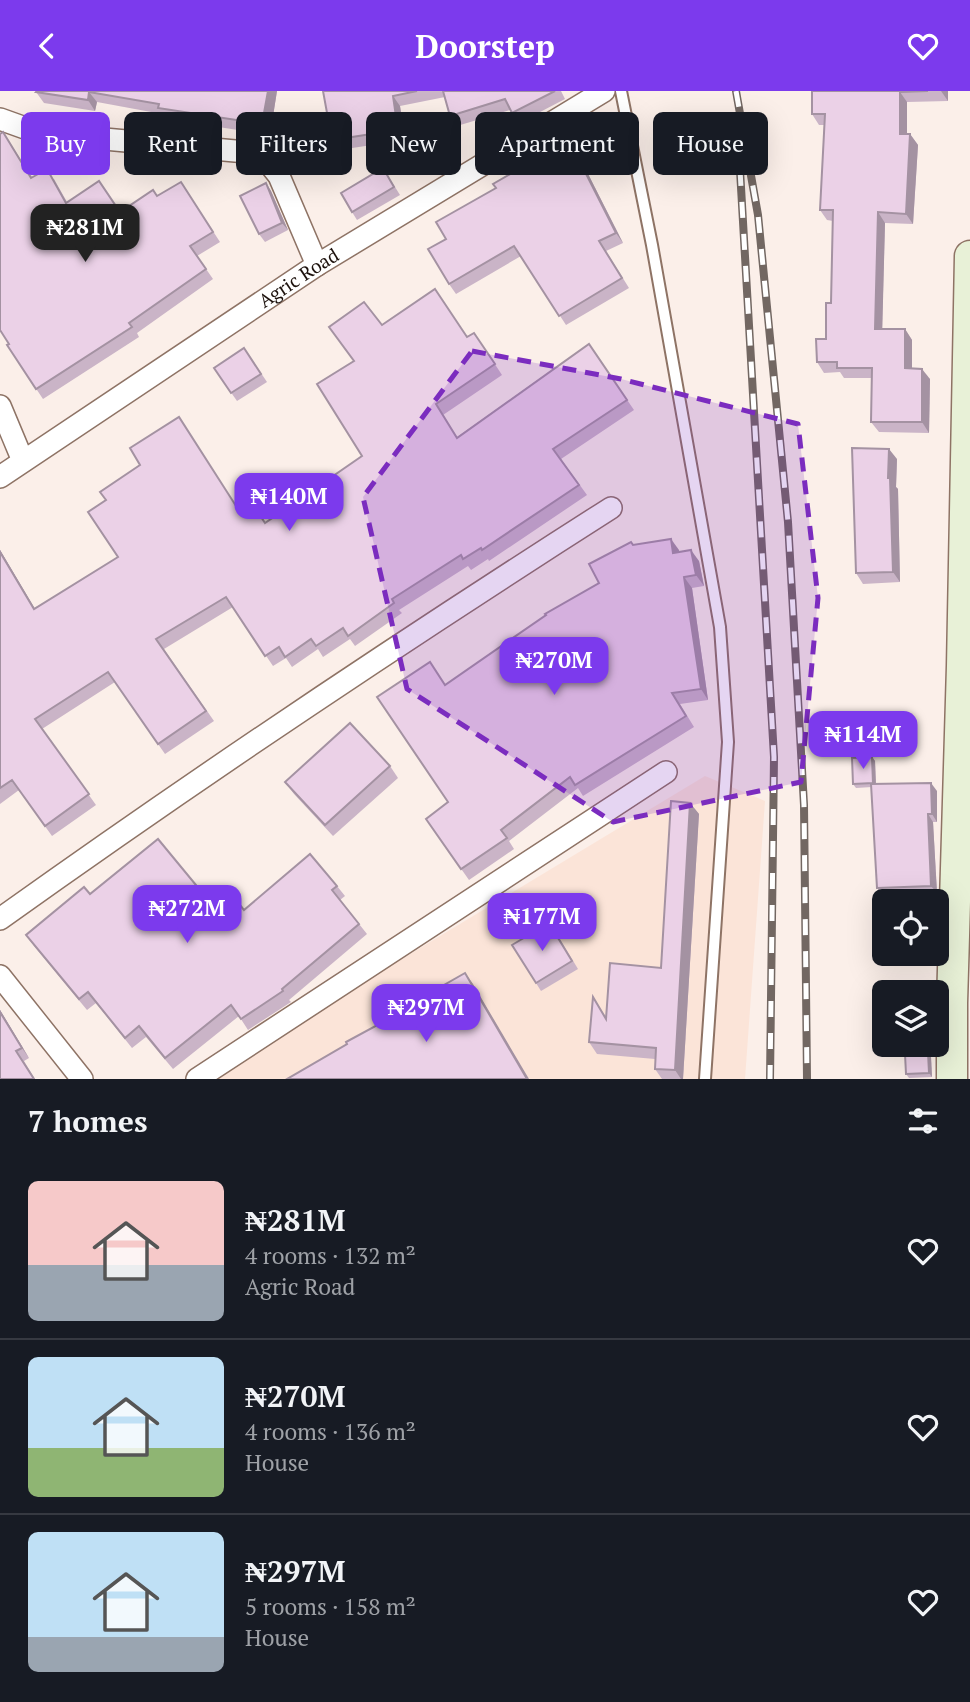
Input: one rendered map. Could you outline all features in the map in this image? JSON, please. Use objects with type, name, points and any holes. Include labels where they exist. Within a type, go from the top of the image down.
[{"type":"main road","points":[[952,1079],[952,975],[962,666],[970,256]]},
{"type":"street","name":"Agric Road","points":[[0,477],[317,265],[604,91]]},
{"type":"street","points":[[0,119],[39,133],[246,152],[267,161],[279,176],[317,265]]},
{"type":"street","points":[[0,406],[23,461]]},
{"type":"street","points":[[0,919],[142,818],[489,586],[611,508]]},
{"type":"street","points":[[197,1079],[666,772]]},
{"type":"street","points":[[0,976],[82,1079]]},
{"type":"lane","points":[[621,91],[652,245],[720,627],[728,742],[705,1079]]},
{"type":"highlighted area","points":[[472,351],[621,379],[798,424],[818,598],[801,782],[613,822],[407,689],[363,497]]},
{"type":"shaded area","points":[[705,776],[765,801],[745,1079],[203,1079]]},
{"type":"building","points":[[268,91],[264,112],[236,112],[236,120],[222,118],[222,112],[184,112],[158,108],[159,104],[89,92],[88,100],[36,92]]},
{"type":"building","points":[[323,91],[417,91],[393,96],[395,112],[366,112],[366,135],[352,137],[352,112],[327,112]]},
{"type":"building","points":[[443,91],[555,91],[514,112],[505,99],[461,113],[449,112]]},
{"type":"building","points":[[812,91],[928,91],[900,92],[900,134],[910,134],[906,214],[878,212],[875,329],[905,329],[905,368],[922,369],[922,422],[871,422],[872,368],[837,368],[837,362],[817,362],[816,339],[826,339],[826,303],[831,303],[833,210],[820,210],[825,114],[812,114]]},
{"type":"building","points":[[3,132],[21,162],[21,175],[29,175],[31,178],[36,175],[50,175],[66,203],[99,181],[120,212],[153,190],[157,196],[181,182],[213,232],[190,246],[206,269],[129,323],[132,327],[36,389],[0,330],[0,134]]},
{"type":"building","points":[[371,175],[387,175],[394,187],[352,212],[341,193]]},
{"type":"building","points":[[509,175],[587,175],[616,233],[599,241],[622,278],[559,316],[514,246],[449,284],[428,249],[446,239],[436,222],[496,188],[493,184]]},
{"type":"building","points":[[266,183],[282,223],[259,234],[240,196]]},
{"type":"building","points":[[435,289],[467,337],[474,333],[495,364],[436,404],[457,438],[589,344],[627,400],[553,449],[579,485],[482,550],[481,548],[463,559],[461,555],[392,599],[394,603],[348,636],[343,628],[316,646],[311,639],[285,657],[279,647],[265,656],[226,597],[156,639],[206,711],[158,744],[108,672],[35,719],[89,794],[45,826],[12,780],[0,788],[0,552],[34,609],[118,557],[88,512],[106,500],[100,492],[140,465],[130,448],[179,417],[236,506],[249,498],[265,523],[362,456],[317,384],[354,361],[329,327],[364,302],[382,325]]},
{"type":"building","points":[[244,348],[261,374],[231,393],[214,368]]},
{"type":"building","points":[[852,448],[889,449],[893,572],[856,573]]},
{"type":"building","points":[[671,539],[673,553],[691,550],[696,575],[684,577],[701,689],[672,693],[686,716],[575,785],[570,777],[501,830],[507,838],[461,869],[426,819],[448,802],[377,697],[430,662],[445,685],[545,614],[599,583],[589,564],[631,542],[633,545]]},
{"type":"building","points":[[350,723],[390,766],[325,825],[285,782]]},
{"type":"building","points":[[872,757],[873,783],[853,784],[852,758]]},
{"type":"building","points":[[931,783],[932,814],[928,814],[931,886],[877,888],[871,784]]},
{"type":"building","points":[[671,801],[690,803],[675,1070],[655,1069],[656,1048],[589,1042],[593,997],[606,1019],[610,963],[661,968]]},
{"type":"building","points":[[158,839],[219,913],[235,899],[244,910],[310,854],[337,886],[332,890],[359,924],[282,989],[283,991],[241,1019],[231,1005],[165,1058],[139,1026],[125,1038],[88,992],[79,999],[26,935],[84,887],[90,894]]},
{"type":"building","points":[[549,923],[572,961],[536,983],[512,945]]},
{"type":"building","points":[[465,973],[527,1079],[287,1079],[347,1044],[346,1042],[431,996],[430,993]]},
{"type":"building","points":[[0,1012],[22,1048],[16,1051],[34,1079],[0,1079]]},
{"type":"building","points":[[905,1057],[928,1057],[929,1073],[906,1074]]},
{"type":"railway","points":[[736,91],[758,215],[788,522],[804,805],[807,1079]]},
{"type":"railway","points":[[740,175],[774,757],[770,1079]]}]
